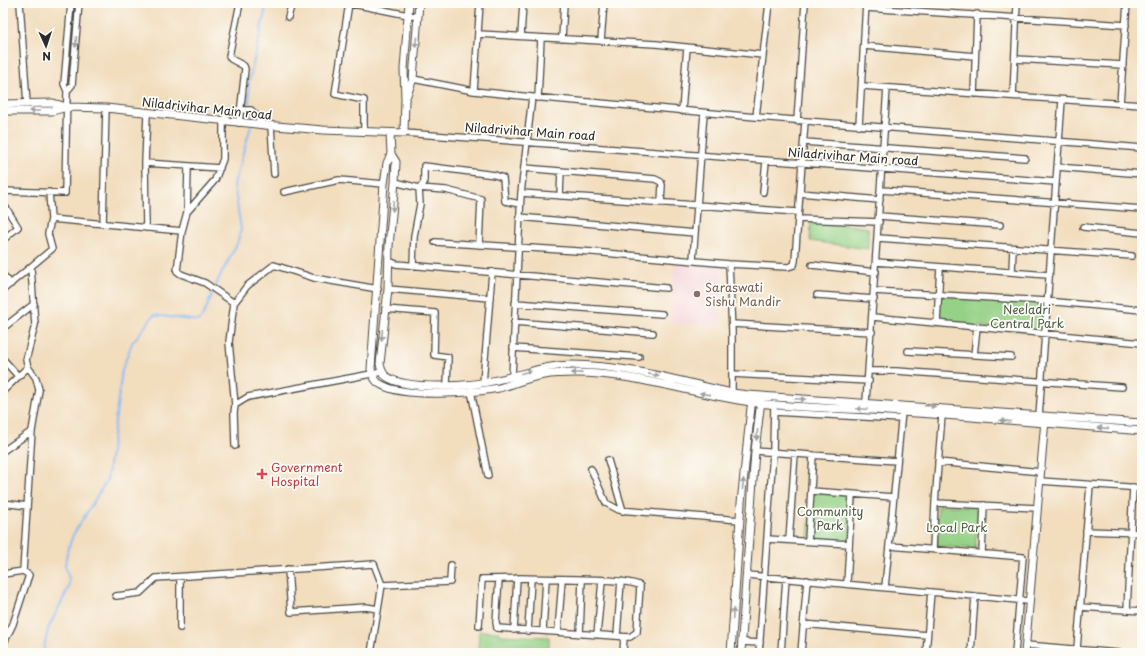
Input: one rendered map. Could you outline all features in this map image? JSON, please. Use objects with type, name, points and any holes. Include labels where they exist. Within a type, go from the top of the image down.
[{"type":"street","points":[[20,3],[27,104]]},
{"type":"street","points":[[3,191],[65,193],[67,91],[64,84],[71,3]]},
{"type":"street","points":[[67,91],[72,85],[80,3]]},
{"type":"street","points":[[240,3],[229,56],[231,59],[244,66],[245,69],[241,123]]},
{"type":"street","points":[[288,17],[292,3]]},
{"type":"street","points":[[364,131],[364,100],[334,94],[348,3],[418,17]]},
{"type":"street","points":[[404,132],[404,69],[409,3]]},
{"type":"street","points":[[405,100],[413,79],[418,3]]},
{"type":"street","points":[[474,91],[480,3]]},
{"type":"street","points":[[520,36],[523,3]]},
{"type":"street","points":[[562,39],[564,3]]},
{"type":"street","points":[[601,41],[604,3]]},
{"type":"street","points":[[756,118],[769,3]]},
{"type":"street","points":[[797,121],[806,3]]},
{"type":"street","points":[[845,3],[1126,26]]},
{"type":"street","points":[[1013,96],[1017,3]]},
{"type":"street","points":[[1120,104],[1127,3]]},
{"type":"street","points":[[859,126],[866,5]]},
{"type":"street","points":[[974,94],[977,14]]},
{"type":"street","points":[[478,34],[687,47],[763,55]]},
{"type":"street","points":[[512,376],[520,204],[527,142],[535,97],[541,38]]},
{"type":"street","points":[[864,46],[975,56]]},
{"type":"street","points":[[682,110],[687,47]]},
{"type":"street","points":[[1015,59],[1123,65]]},
{"type":"street","points":[[413,79],[474,91],[756,118],[1142,148]]},
{"type":"street","points":[[862,86],[1142,105]]},
{"type":"street","points":[[866,402],[869,381],[888,88]]},
{"type":"street","points":[[1025,653],[1028,601],[1041,472],[1044,424],[1042,416],[1040,382],[1062,100]]},
{"type":"street","name":"Niladrivihar Main road","points":[[3,104],[53,103],[67,107],[106,108],[223,122],[390,133],[404,132],[802,164],[1056,182]]},
{"type":"street","points":[[3,111],[52,111],[67,107]]},
{"type":"street","points":[[103,224],[106,108]]},
{"type":"street","points":[[187,212],[215,180],[220,168],[223,159],[223,122],[227,114],[241,110],[251,110],[268,125],[274,174]]},
{"type":"street","points":[[692,260],[704,113]]},
{"type":"street","points":[[146,228],[145,163],[147,114]]},
{"type":"street","points":[[434,242],[788,267],[794,265],[796,261],[805,121]]},
{"type":"street","points":[[390,133],[391,154],[387,164],[384,184],[378,289],[371,369],[376,381],[381,385],[399,392],[418,393],[471,391],[498,388],[544,375],[578,373],[614,375],[761,400],[866,402],[886,407],[901,415]]},
{"type":"street","points":[[804,142],[1025,158]]},
{"type":"street","points":[[391,154],[396,162],[395,182],[388,289],[380,364],[382,372],[387,377],[399,381],[447,386],[483,383],[546,366],[594,366],[632,370],[752,399]]},
{"type":"street","points":[[763,192],[766,161]]},
{"type":"street","points":[[145,163],[220,168]]},
{"type":"street","points":[[413,266],[414,236],[420,204],[419,188],[424,182],[424,166],[434,166],[503,178],[505,200],[520,204]]},
{"type":"street","points":[[188,167],[187,212],[182,231],[177,270],[234,303]]},
{"type":"street","points":[[1057,167],[1142,174]]},
{"type":"street","points":[[524,168],[655,179],[661,182],[662,185],[661,203]]},
{"type":"street","points":[[560,196],[561,171]]},
{"type":"street","points":[[284,192],[339,180],[384,184]]},
{"type":"street","points":[[395,182],[419,188],[446,190],[481,199],[479,245]]},
{"type":"street","points":[[881,190],[1142,208]]},
{"type":"street","points":[[3,290],[52,249],[48,234],[51,219],[49,192]]},
{"type":"street","points":[[800,193],[880,200]]},
{"type":"street","points":[[521,194],[798,212]]},
{"type":"street","points":[[3,203],[18,228],[3,240]]},
{"type":"street","points":[[879,216],[1000,225]]},
{"type":"street","points":[[519,217],[695,233]]},
{"type":"street","points":[[51,219],[182,231]]},
{"type":"street","points":[[798,219],[879,222]]},
{"type":"street","points":[[1082,228],[1142,233]]},
{"type":"street","points":[[878,238],[1132,256]]},
{"type":"street","points":[[1012,272],[1013,248]]},
{"type":"street","points":[[389,261],[396,264],[413,266],[666,288]]},
{"type":"street","points":[[876,262],[1048,275]]},
{"type":"street","points":[[729,264],[732,324],[732,393]]},
{"type":"street","points":[[235,446],[235,405],[229,342],[234,303],[247,286],[274,265],[314,278],[378,289]]},
{"type":"street","points":[[812,265],[876,272]]},
{"type":"street","points":[[937,323],[940,267]]},
{"type":"street","points":[[23,572],[32,431],[38,386],[36,378],[28,367],[26,356],[36,325],[31,268]]},
{"type":"street","points":[[483,383],[492,272]]},
{"type":"street","points":[[3,275],[11,284]]},
{"type":"street","points":[[388,289],[490,298]]},
{"type":"street","points":[[874,291],[1046,301],[1142,310]]},
{"type":"street","points":[[817,295],[874,299]]},
{"type":"street","points":[[515,303],[662,314]]},
{"type":"street","points":[[3,328],[34,304]]},
{"type":"street","points":[[385,309],[435,313],[434,355],[448,357],[447,386]]},
{"type":"street","points":[[873,317],[1142,343]]},
{"type":"street","points":[[514,322],[653,333]]},
{"type":"street","points":[[732,324],[872,332]]},
{"type":"street","points":[[974,355],[977,327]]},
{"type":"street","points":[[513,348],[640,357]]},
{"type":"street","points":[[908,351],[1011,357]]},
{"type":"street","points":[[3,359],[18,376]]},
{"type":"street","points":[[3,391],[28,367]]},
{"type":"street","points":[[869,371],[910,372],[1122,387]]},
{"type":"street","points":[[235,405],[248,397],[382,372]]},
{"type":"street","points":[[732,374],[869,381]]},
{"type":"street","points":[[471,391],[488,476]]},
{"type":"street","points":[[731,653],[740,520],[752,399]]},
{"type":"street","points":[[761,400],[774,408],[901,415],[942,415],[1142,431]]},
{"type":"street","points":[[741,653],[755,451],[761,400]]},
{"type":"street","points":[[774,408],[886,407],[1142,422]]},
{"type":"street","points":[[759,653],[773,452],[774,408]]},
{"type":"street","points":[[885,587],[901,415]]},
{"type":"street","points":[[933,549],[942,415]]},
{"type":"street","points":[[3,451],[32,431]]},
{"type":"street","points":[[755,451],[897,461]]},
{"type":"street","points":[[789,540],[794,454]]},
{"type":"street","points":[[808,541],[813,455]]},
{"type":"street","points":[[608,460],[623,511]]},
{"type":"street","points":[[938,462],[1041,472]]},
{"type":"street","points":[[591,469],[606,503],[623,511],[740,520]]},
{"type":"street","points":[[1040,481],[1142,488]]},
{"type":"street","points":[[1077,650],[1090,485]]},
{"type":"street","points":[[1128,610],[1133,487]]},
{"type":"street","points":[[811,491],[893,497]]},
{"type":"street","points":[[847,584],[852,495]]},
{"type":"street","points":[[935,503],[1037,508]]},
{"type":"street","points":[[3,504],[27,506]]},
{"type":"street","points":[[982,553],[984,505]]},
{"type":"street","points":[[1086,531],[1142,533]]},
{"type":"street","points":[[767,538],[849,544]]},
{"type":"street","points":[[890,546],[1023,557],[1015,653]]},
{"type":"street","points":[[116,596],[140,593],[156,578],[374,564],[382,585],[371,653]]},
{"type":"street","points":[[382,585],[450,582],[451,565]]},
{"type":"street","points":[[288,569],[291,612],[366,607],[378,609]]},
{"type":"street","points":[[3,574],[23,572],[29,575],[13,624],[3,645]]},
{"type":"street","points":[[747,575],[1028,601]]},
{"type":"street","points":[[180,577],[180,628]]},
{"type":"street","points":[[514,630],[517,578]]},
{"type":"street","points":[[528,631],[531,578]]},
{"type":"street","points":[[479,626],[482,579],[531,578],[621,581],[638,584],[641,591],[637,632],[630,637],[624,637],[543,631],[500,630],[496,626],[499,579]]},
{"type":"street","points":[[781,653],[786,578]]},
{"type":"street","points":[[543,631],[546,579]]},
{"type":"street","points":[[558,632],[562,580]]},
{"type":"street","points":[[580,634],[582,580]]},
{"type":"street","points":[[801,653],[807,580]]},
{"type":"street","points":[[597,635],[602,581]]},
{"type":"street","points":[[617,636],[621,581]]},
{"type":"street","points":[[926,653],[931,592]]},
{"type":"street","points":[[971,653],[975,596]]},
{"type":"street","points":[[1080,607],[1142,611]]},
{"type":"street","points":[[803,624],[927,635]]},
{"type":"street","points":[[623,653],[624,637]]},
{"type":"street","points":[[742,642],[760,643]]},
{"type":"street","points":[[1026,645],[1119,653]]},
{"type":"shaded area","name":"Saraswati Sishu Mandir","points":[[674,264],[723,266],[720,325],[671,323]]},
{"type":"green space","points":[[811,220],[868,228],[868,249],[810,241]]},
{"type":"green space","name":"Neeladri Central Park","points":[[939,295],[1046,301],[1044,333],[937,323]]},
{"type":"green space","name":"Community Park","points":[[811,491],[852,495],[849,544],[808,541]]},
{"type":"green space","name":"Local Park","points":[[938,505],[979,507],[975,549],[937,546]]},
{"type":"green space","points":[[479,631],[499,632],[499,635],[549,637],[549,653],[478,653]]},
{"type":"waterway","points":[[252,122],[249,106],[249,82],[267,3]]},
{"type":"waterway","points":[[43,653],[48,629],[69,587],[69,579],[65,566],[67,552],[73,535],[107,480],[122,370],[132,343],[154,315],[199,321],[203,316],[219,278],[237,244],[241,229],[234,184],[251,126]]},
{"type":"place","name":"Saraswati Sishu Mandir","points":[[697,294]]},
{"type":"place","name":"Government Hospital","points":[[262,474]]}]
